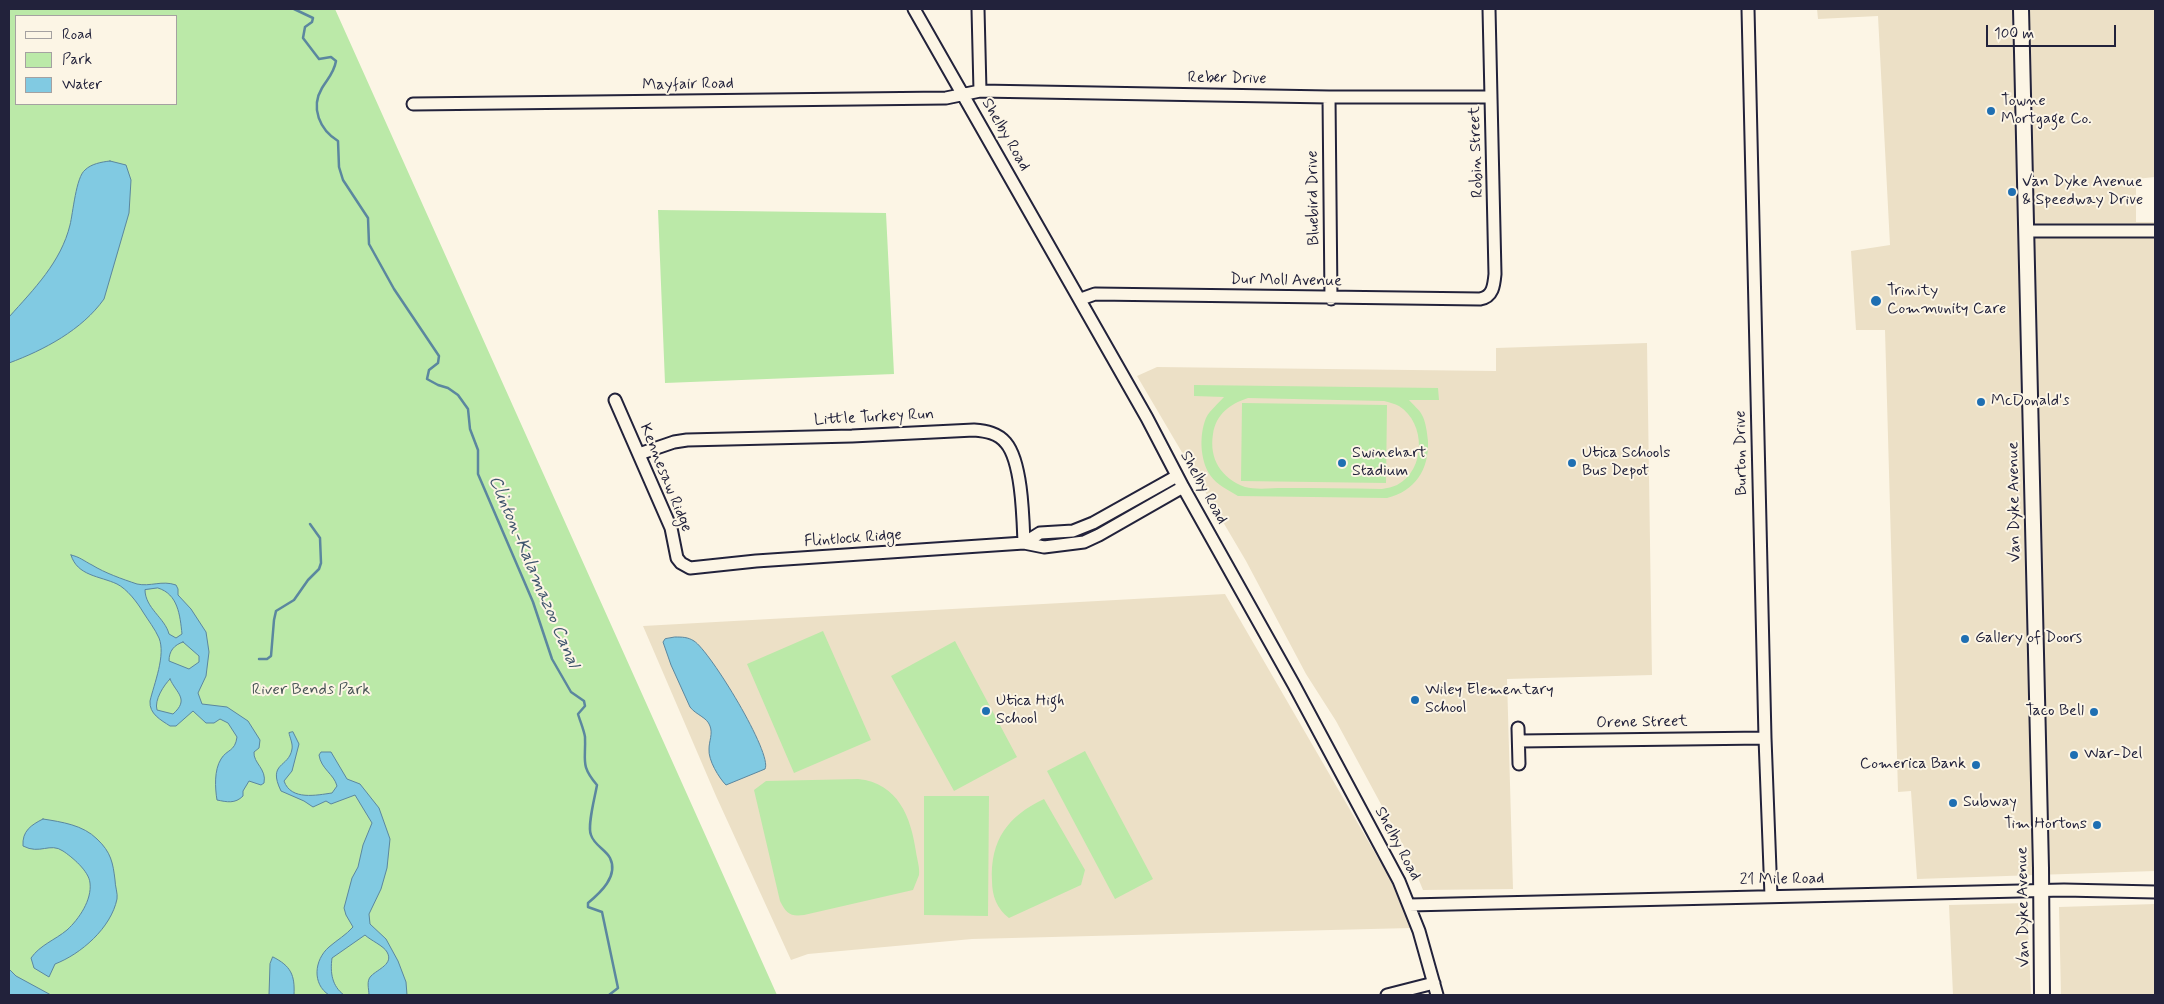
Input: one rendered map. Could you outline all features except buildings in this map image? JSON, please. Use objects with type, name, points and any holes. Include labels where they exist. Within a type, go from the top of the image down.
[{"type":"main road","name":"Van Dyke Avenue","points":[[2021,9],[2042,890],[2042,995]]},
{"type":"street","name":"Shelby Road","points":[[914,9],[1081,299],[1183,487],[1294,685],[1399,882],[1410,905],[1438,995]]},
{"type":"street","points":[[978,9],[980,91]]},
{"type":"street","name":"Robin Street","points":[[1489,9],[1495,274],[1493,289],[1490,294]]},
{"type":"street","name":"Burton Drive","points":[[1748,9],[1765,738],[1771,896]]},
{"type":"street","name":"Reber Drive","points":[[963,95],[980,91],[1328,97],[1492,97]]},
{"type":"street","name":"Mayfair Road","points":[[413,104],[946,98],[963,95]]},
{"type":"street","name":"Bluebird Drive","points":[[1328,97],[1331,298]]},
{"type":"street","points":[[2026,231],[2155,231]]},
{"type":"street","name":"Dur Moll Avenue","points":[[1081,299],[1095,294],[1480,299],[1490,294]]},
{"type":"street","name":"Kennesaw Ridge","points":[[615,400],[671,528],[678,558],[685,566]]},
{"type":"street","name":"Little Turkey Run","points":[[639,454],[674,442],[696,440],[852,436],[974,430],[988,432],[1005,442],[1013,456],[1021,500],[1024,543]]},
{"type":"street","name":"Flintlock Ridge","points":[[1024,543],[1040,533],[1073,531],[1099,519],[1177,476]]},
{"type":"street","name":"Flintlock Ridge","points":[[685,566],[698,568],[756,561],[1024,543],[1044,547],[1075,544],[1105,532],[1183,487]]},
{"type":"street","points":[[1099,519],[1105,532]]},
{"type":"street","points":[[1518,728],[1519,764]]},
{"type":"street","name":"Orene Street","points":[[1518,741],[1765,738]]},
{"type":"street","name":"21 Mile Road","points":[[1410,905],[2042,890],[2155,892]]},
{"type":"street","points":[[1387,995],[1434,983]]},
{"type":"shaded area","points":[[1817,9],[2155,9],[2155,177],[2136,179],[2136,222],[2155,222],[2155,871],[1917,879],[1911,791],[1898,792],[1885,330],[1856,330],[1851,251],[1890,245],[1878,16],[1818,19]]},
{"type":"shaded area","points":[[1647,343],[1652,675],[1507,679],[1513,889],[1423,890],[1409,856],[1336,721],[1306,674],[1246,561],[1137,376],[1157,367],[1496,371],[1496,348]]},
{"type":"shaded area","name":"Utica High School","points":[[1225,594],[1389,877],[1411,928],[972,939],[808,954],[791,960],[716,796],[643,626]]},
{"type":"shaded area","points":[[2027,903],[2031,995],[1953,995],[1949,905]]},
{"type":"shaded area","points":[[2155,904],[2155,995],[2061,995],[2059,907]]},
{"type":"green space","name":"River Bends Park","points":[[9,9],[335,9],[777,995],[9,995]]},
{"type":"green space","points":[[658,210],[886,213],[894,374],[665,383]]},
{"type":"green space","points":[[1194,385],[1438,388],[1439,400],[1409,400],[1423,418],[1428,451],[1423,470],[1418,478],[1413,485],[1397,495],[1387,498],[1238,496],[1213,479],[1202,455],[1202,432],[1206,418],[1224,397],[1194,396]],"holes":[[[1248,398],[1384,401],[1399,406],[1408,414],[1414,423],[1418,435],[1419,446],[1413,469],[1407,478],[1397,485],[1382,489],[1249,488],[1237,483],[1223,473],[1215,459],[1212,443],[1217,421],[1235,403]]]},
{"type":"green space","points":[[1242,403],[1387,405],[1386,483],[1241,481]]},
{"type":"green space","points":[[823,631],[871,740],[794,773],[747,664]]},
{"type":"green space","points":[[955,641],[1017,757],[954,791],[891,676]]},
{"type":"green space","points":[[1085,751],[1153,879],[1115,899],[1047,771]]},
{"type":"green space","points":[[858,779],[883,787],[893,795],[906,815],[914,839],[919,869],[919,875],[913,890],[804,915],[792,915],[784,909],[780,901],[754,790],[766,781]]},
{"type":"green space","points":[[924,796],[989,796],[988,916],[924,915]]},
{"type":"green space","points":[[1044,799],[1085,870],[1081,885],[1009,918],[998,906],[993,892],[992,866],[994,853],[1004,831],[1011,822],[1020,813]]},
{"type":"water","points":[[110,161],[126,165],[131,180],[129,213],[104,299],[85,320],[61,338],[36,352],[9,363],[9,317],[46,274],[60,251],[70,225],[77,187],[82,174],[93,165]]},
{"type":"water","points":[[71,555],[108,573],[137,584],[166,583],[176,585],[178,595],[191,609],[206,632],[209,652],[206,676],[198,693],[202,704],[227,707],[248,721],[260,740],[259,748],[254,752],[254,756],[264,774],[264,783],[261,785],[249,781],[243,791],[243,796],[237,800],[228,802],[217,800],[217,768],[223,756],[233,748],[237,737],[228,723],[220,719],[214,723],[206,723],[193,711],[176,726],[170,726],[156,716],[151,710],[150,701],[160,661],[161,645],[159,638],[132,596],[117,584],[84,571],[74,562]],"holes":[[[158,588],[170,595],[177,606],[182,634],[176,638],[169,634],[164,623],[148,602],[145,590]],[[183,642],[199,656],[199,662],[189,669],[169,661],[171,651]],[[170,679],[180,696],[181,704],[173,714],[157,710],[158,697]]]},
{"type":"water","points":[[683,637],[694,641],[726,682],[760,744],[765,760],[765,769],[726,785],[720,778],[709,753],[711,732],[709,723],[690,707],[663,642],[665,639]]},
{"type":"water","points":[[293,732],[299,744],[292,771],[284,781],[292,792],[305,795],[332,793],[337,786],[322,764],[319,755],[321,752],[331,752],[347,779],[360,784],[379,808],[390,839],[387,868],[381,889],[369,914],[370,924],[386,939],[398,961],[406,982],[407,995],[369,995],[369,978],[387,963],[389,956],[383,948],[365,935],[332,958],[331,969],[334,983],[344,995],[329,995],[320,985],[317,972],[320,958],[329,947],[353,927],[344,908],[352,878],[358,867],[363,845],[372,823],[355,795],[331,804],[326,801],[313,807],[281,791],[276,775],[280,766],[290,755],[292,743],[289,733]]},
{"type":"water","points":[[43,819],[79,827],[91,834],[102,844],[112,863],[117,897],[114,910],[102,930],[75,954],[55,964],[49,977],[34,968],[31,958],[43,946],[67,930],[76,920],[87,902],[90,883],[83,869],[63,851],[54,848],[35,849],[23,846],[24,836],[28,829]]},
{"type":"water","points":[[273,957],[284,964],[291,972],[294,982],[294,995],[269,995],[270,964]]},
{"type":"water","points":[[9,969],[16,976],[51,995],[9,995]]},
{"type":"waterway","name":"Clinton-Kalamazoo Canal","points":[[294,9],[313,18],[312,22],[305,27],[303,38],[319,59],[331,57],[336,61],[332,72],[322,88],[317,103],[317,111],[326,131],[338,141],[339,167],[343,180],[368,218],[369,244],[394,289],[439,356],[438,363],[429,370],[427,379],[448,388],[458,395],[468,409],[470,429],[478,450],[478,474],[533,602],[552,659],[571,692],[584,701],[585,706],[578,714],[585,737],[585,762],[588,772],[597,785],[590,831],[597,845],[610,858],[612,865],[612,871],[607,884],[588,903],[588,907],[602,912],[618,988],[609,995]]},
{"type":"waterway","points":[[259,659],[267,659],[271,656],[276,611],[294,600],[308,580],[319,569],[321,563],[320,538],[310,524]]},
{"type":"place","name":"Towne Mortgage Co.","points":[[1991,111]]},
{"type":"place","name":"Van Dyke Avenue & Speedway Drive","points":[[2012,192]]},
{"type":"place","name":"Trinity Community Care","points":[[1876,301]]},
{"type":"place","name":"McDonald's","points":[[1981,402]]},
{"type":"place","name":"Swinehart Stadium","points":[[1342,463]]},
{"type":"place","name":"Utica Schools Bus Depot","points":[[1572,463]]},
{"type":"place","name":"Gallery of Doors","points":[[1965,639]]},
{"type":"place","name":"Wiley Elementary School","points":[[1415,700]]},
{"type":"place","name":"Utica High School","points":[[986,711]]},
{"type":"place","name":"Taco Bell","points":[[2094,712]]},
{"type":"place","name":"War-Del","points":[[2074,755]]},
{"type":"place","name":"Comerica Bank","points":[[1976,765]]},
{"type":"place","name":"Subway","points":[[1953,803]]},
{"type":"place","name":"Tim Hortons","points":[[2097,825]]}]
